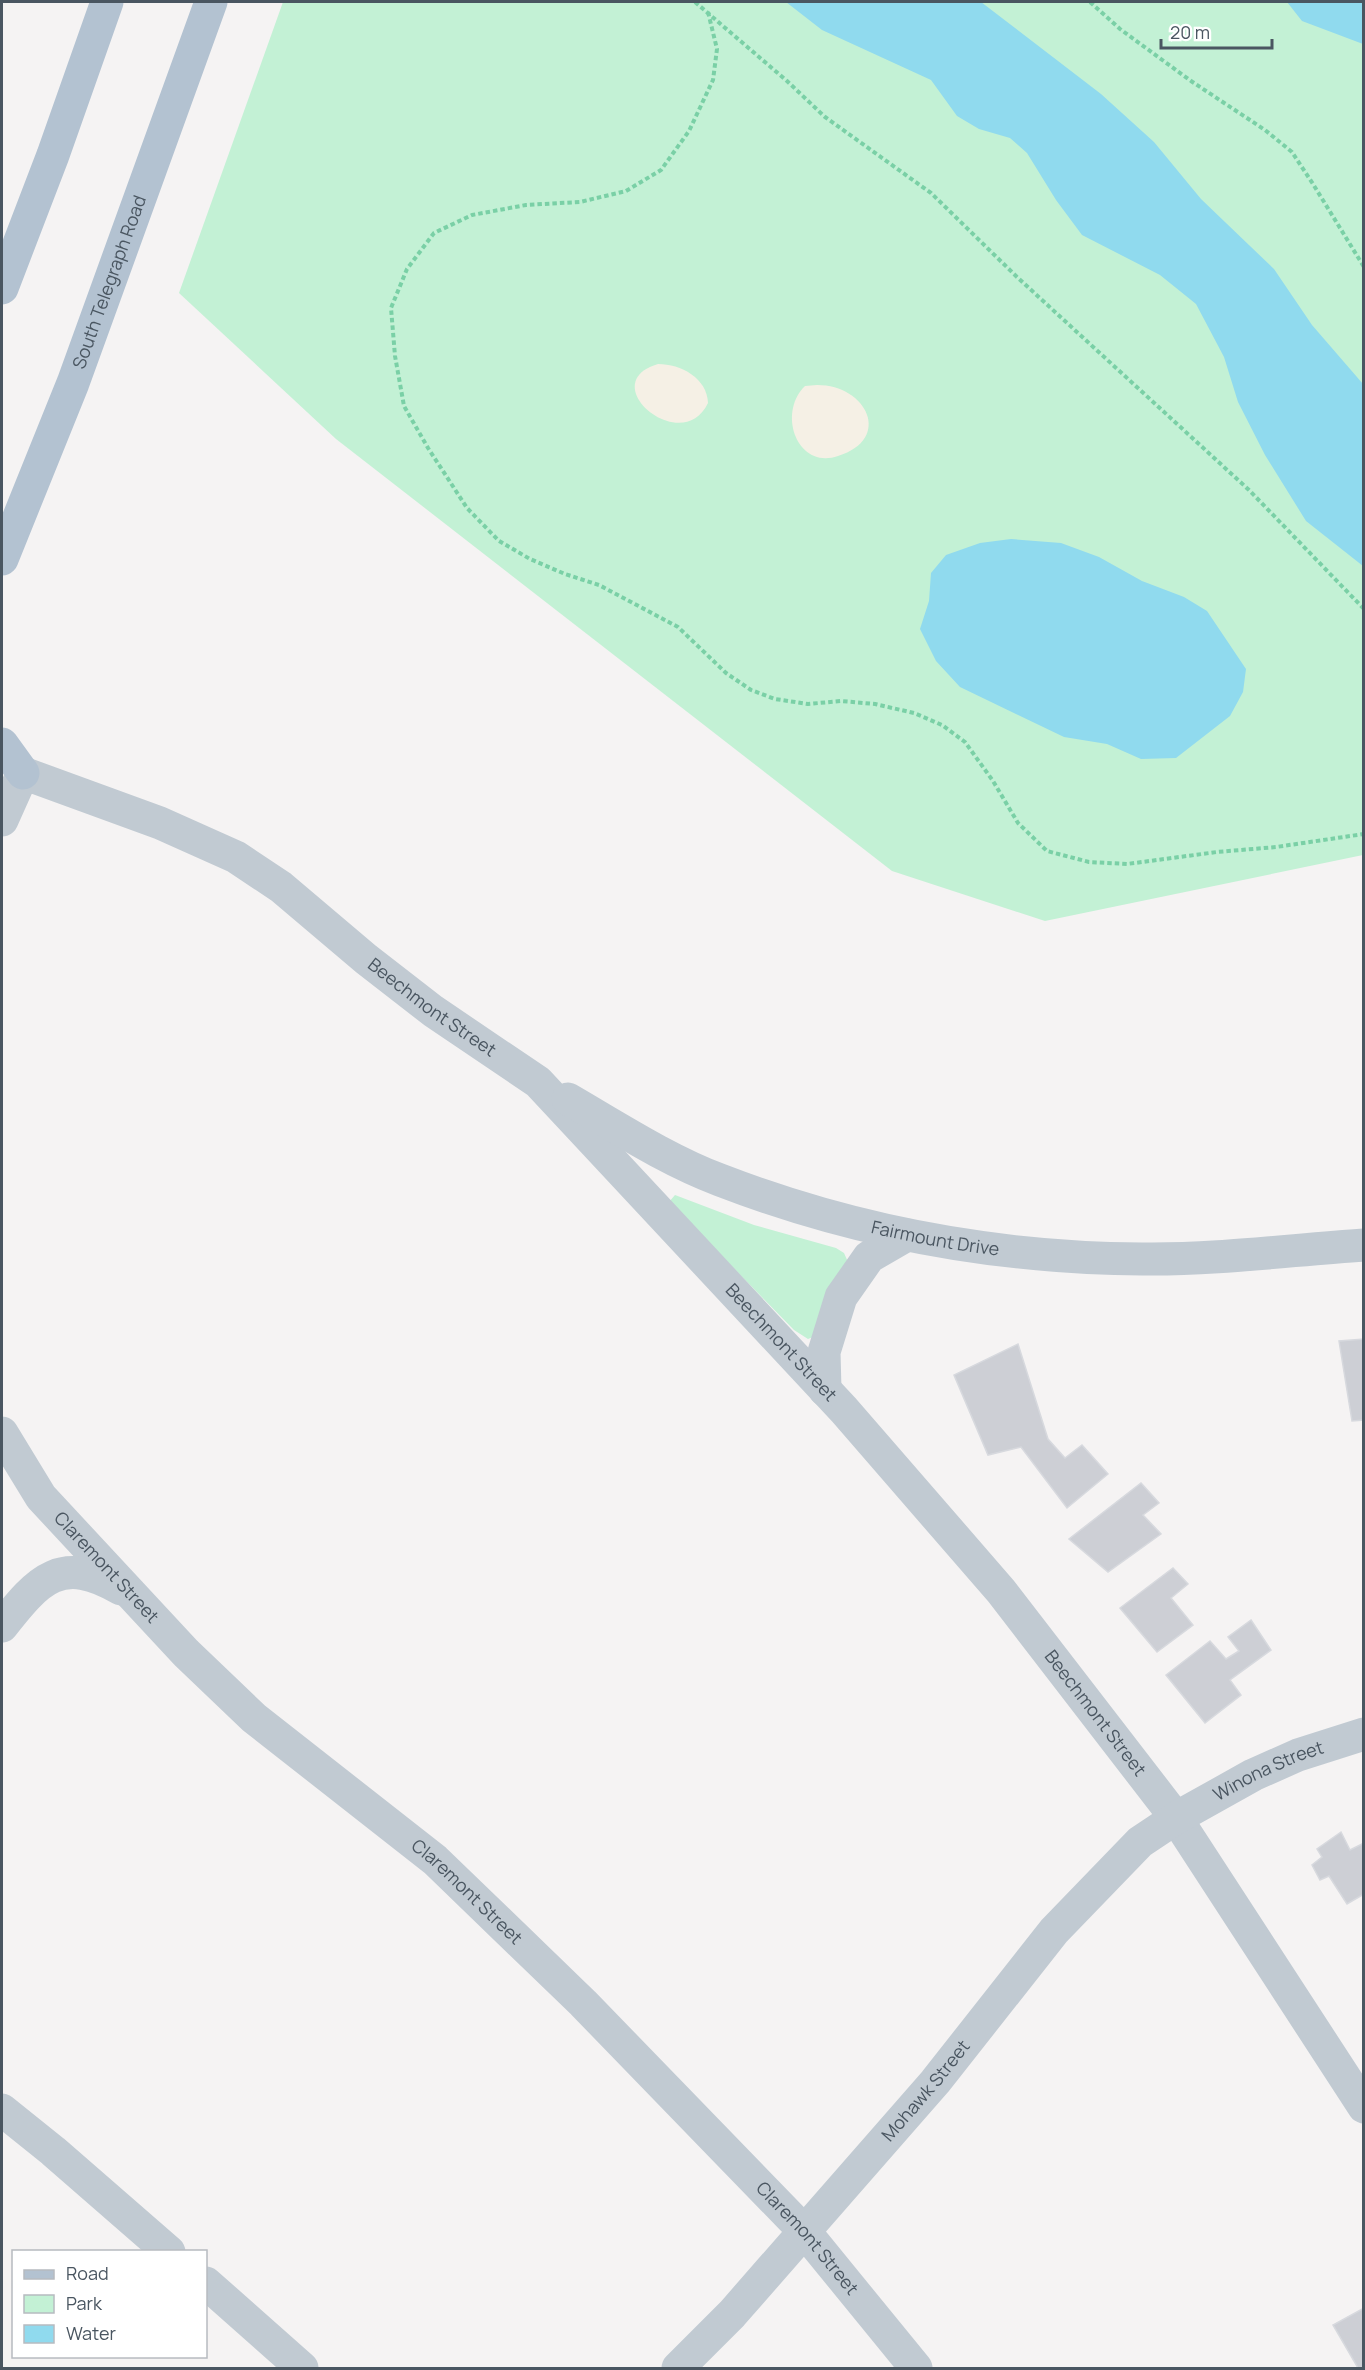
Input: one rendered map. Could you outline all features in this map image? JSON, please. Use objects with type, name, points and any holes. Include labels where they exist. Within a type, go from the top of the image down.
[{"type":"main road","points":[[2,288],[107,2]]},
{"type":"main road","name":"South Telegraph Road","points":[[2,559],[73,383],[211,2]]},
{"type":"main road","points":[[2,744],[23,772]]},
{"type":"street","points":[[2,820],[23,772]]},
{"type":"street","name":"Beechmont Street","points":[[23,772],[160,823],[236,857],[281,887],[366,959],[433,1011],[538,1082],[825,1390],[1001,1591],[1176,1818],[1364,2107]]},
{"type":"street","name":"Fairmount Drive","points":[[538,1082],[648,1145],[719,1180],[827,1216],[937,1241],[1029,1254],[1142,1259],[1364,1245]]},
{"type":"street","points":[[825,1390],[824,1352],[840,1296],[869,1257],[907,1235]]},
{"type":"street","name":"Claremont Street","points":[[2,1433],[42,1497],[186,1653],[254,1718],[435,1860],[583,2003],[805,2232],[916,2368]]},
{"type":"street","points":[[2,1626],[26,1595],[52,1577],[70,1573],[100,1576],[132,1594]]},
{"type":"street","name":"Winona Street","points":[[1176,1818],[1253,1775],[1298,1755],[1364,1734]]},
{"type":"street","name":"Mohawk Street","points":[[678,2368],[732,2314],[805,2232],[934,2082],[1054,1931],[1140,1842],[1176,1818]]},
{"type":"street","points":[[2,2110],[167,2250]]},
{"type":"street","points":[[207,2284],[302,2368]]},
{"type":"path","points":[[694,2],[788,81],[825,117],[931,193],[1017,277],[1249,490],[1364,609]]},
{"type":"path","points":[[1090,2],[1120,29],[1191,81],[1265,130],[1292,152],[1364,267]]},
{"type":"path","points":[[708,12],[717,49],[712,80],[689,131],[661,170],[626,191],[592,199],[526,205],[472,215],[434,233],[407,268],[392,308],[395,356],[404,406],[467,508],[499,541],[520,553],[565,574],[599,585],[678,627],[726,673],[751,690],[775,699],[808,704],[841,701],[875,704],[914,713],[942,725],[965,742],[993,781],[1018,823],[1047,851],[1089,862],[1127,864],[1276,847],[1364,834]]},
{"type":"green space","points":[[283,2],[1363,2],[1363,855],[1045,921],[892,871],[336,439],[179,293]]},
{"type":"green space","points":[[675,1195],[754,1225],[836,1248],[844,1253],[848,1262],[813,1337],[808,1339],[794,1330],[669,1202]]},
{"type":"sand","points":[[658,364],[684,370],[703,386],[708,403],[696,418],[680,423],[664,420],[649,411],[638,399],[635,386],[640,373]]},
{"type":"sand","points":[[805,386],[835,387],[849,394],[860,403],[867,414],[869,426],[865,438],[855,448],[838,456],[824,458],[812,455],[802,447],[792,424],[797,397]]},
{"type":"water","points":[[786,2],[981,2],[1101,94],[1154,142],[1201,199],[1274,269],[1312,325],[1363,384],[1363,566],[1306,521],[1265,455],[1238,402],[1224,357],[1196,304],[1160,275],[1082,235],[1056,200],[1027,153],[1010,138],[979,129],[957,116],[931,80],[822,30]]},
{"type":"water","points":[[1287,2],[1363,2],[1363,44],[1302,21]]},
{"type":"water","points":[[1011,539],[1061,543],[1099,557],[1142,581],[1184,597],[1207,611],[1246,669],[1243,692],[1230,716],[1176,758],[1141,759],[1107,744],[1064,737],[960,687],[936,661],[920,629],[929,601],[931,573],[946,555],[980,543]]},
{"type":"building","points":[[1364,1339],[1364,1420],[1352,1421],[1339,1341]]},
{"type":"building","points":[[1018,1344],[1048,1439],[1065,1458],[1082,1445],[1108,1474],[1067,1508],[1021,1447],[988,1455],[954,1375]]},
{"type":"building","points":[[1141,1483],[1159,1503],[1143,1515],[1161,1534],[1108,1572],[1069,1539]]},
{"type":"building","points":[[1173,1568],[1188,1584],[1171,1598],[1193,1625],[1157,1652],[1120,1608]]},
{"type":"building","points":[[1251,1620],[1271,1650],[1230,1680],[1241,1695],[1205,1723],[1166,1675],[1210,1641],[1226,1659],[1239,1651],[1228,1637]]},
{"type":"building","points":[[1341,1832],[1350,1850],[1364,1843],[1364,1894],[1347,1904],[1329,1876],[1320,1880],[1312,1865],[1322,1857],[1317,1849]]},
{"type":"building","points":[[1364,2308],[1364,2368],[1358,2368],[1333,2325]]}]
